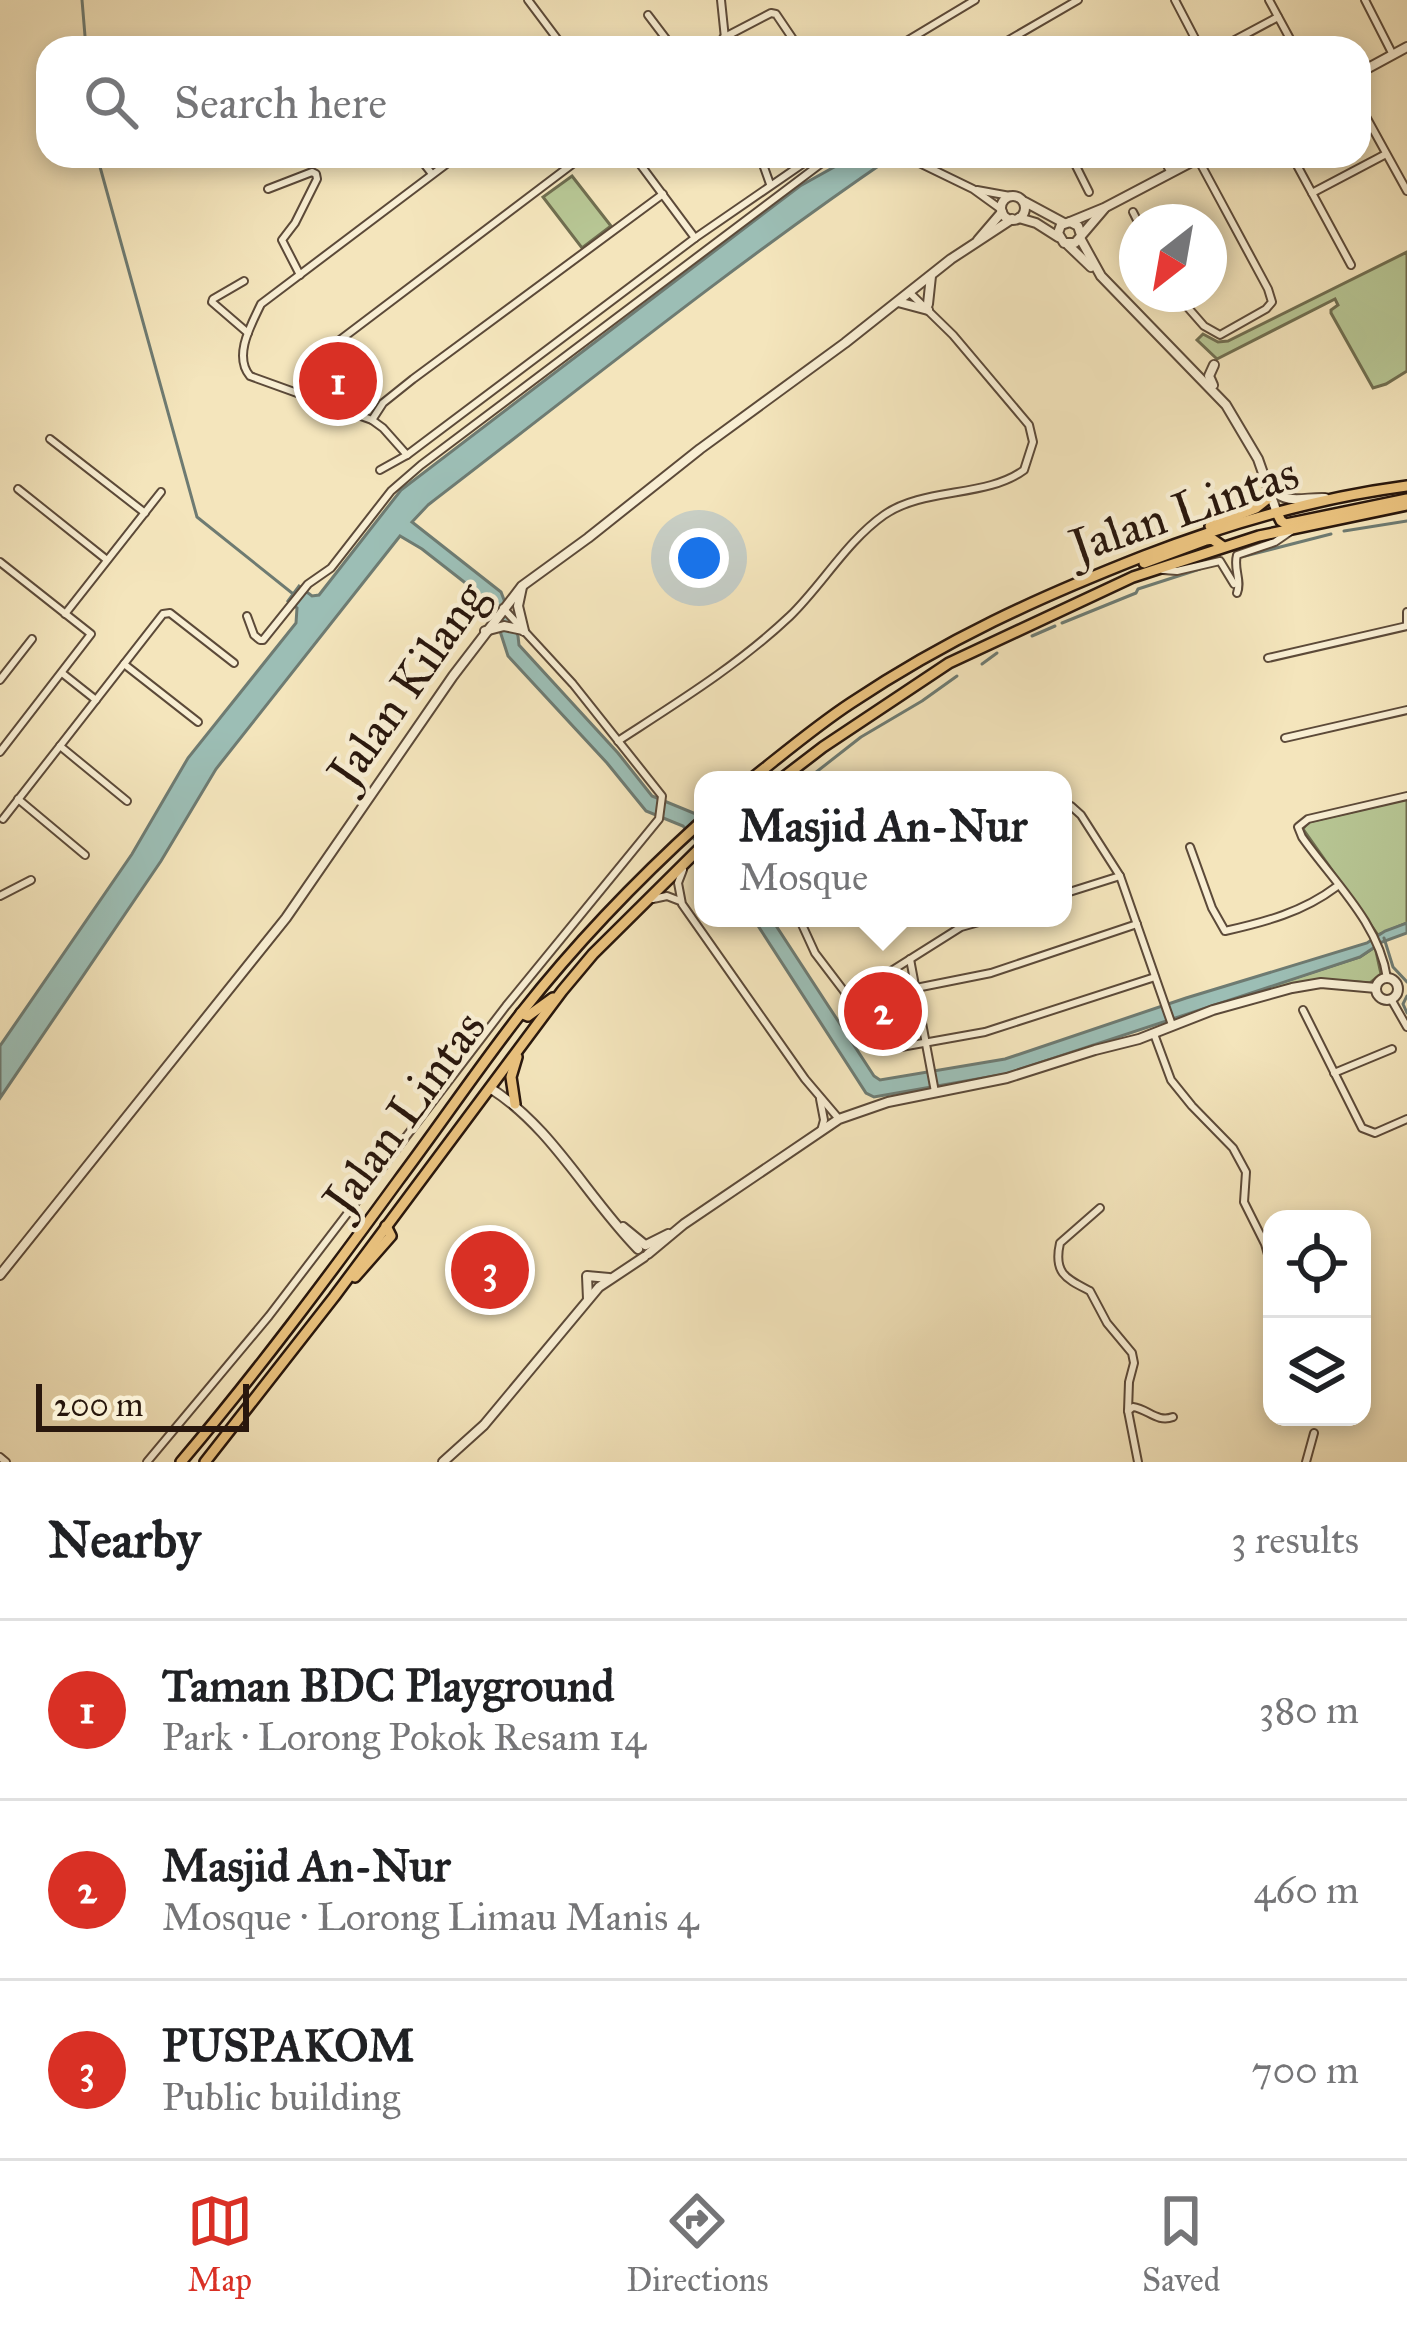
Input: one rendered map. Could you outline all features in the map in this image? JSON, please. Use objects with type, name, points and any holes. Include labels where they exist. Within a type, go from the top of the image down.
[{"type":"highway","name":"Jalan Lintas","points":[[761,771],[899,672],[976,628],[1064,587],[1201,533],[1327,498],[1407,486]]},
{"type":"highway","points":[[1201,533],[1271,496]]},
{"type":"highway","points":[[1277,513],[1286,524],[1407,502]]},
{"type":"highway","name":"Jalan Lintas","points":[[792,771],[949,663],[1042,617],[1222,546],[1407,502]]},
{"type":"highway","points":[[1064,587],[1206,540],[1222,546]]},
{"type":"highway","name":"Jalan Lintas","points":[[186,1458],[366,1226],[521,1012],[632,887],[694,828]]},
{"type":"highway","name":"Jalan Lintas","points":[[208,1462],[334,1297],[387,1242],[391,1232],[386,1226],[562,991],[694,853]]},
{"type":"highway","points":[[521,1012],[534,1014],[562,991]]},
{"type":"highway","points":[[515,1104],[511,1077],[521,1046]]},
{"type":"highway","points":[[464,1090],[490,1088]]},
{"type":"highway","points":[[366,1226],[374,1221],[386,1226]]},
{"type":"street","points":[[528,0],[555,36]]},
{"type":"street","points":[[722,0],[725,36]]},
{"type":"street","points":[[915,36],[975,0]]},
{"type":"street","points":[[1016,36],[1078,0]]},
{"type":"street","points":[[1174,0],[1194,36]]},
{"type":"street","points":[[1269,0],[1288,36]]},
{"type":"street","points":[[1365,0],[1393,55]]},
{"type":"street","points":[[736,36],[771,14],[780,18],[791,36]]},
{"type":"street","points":[[648,15],[664,36]]},
{"type":"street","points":[[1242,36],[1278,17]]},
{"type":"street","points":[[1371,67],[1407,47]]},
{"type":"street","points":[[1371,126],[1407,191]]},
{"type":"street","points":[[1371,162],[1386,154]]},
{"type":"street","points":[[427,168],[432,174]]},
{"type":"street","points":[[406,455],[372,420],[243,370],[248,333],[261,304],[440,168]]},
{"type":"street","points":[[310,399],[332,346],[567,168]]},
{"type":"street","points":[[643,168],[695,238]]},
{"type":"street","points":[[764,168],[770,184]]},
{"type":"street","points":[[380,470],[795,168]]},
{"type":"street","points":[[248,616],[260,640],[266,637],[308,584],[332,568],[391,491],[421,465],[815,168]]},
{"type":"street","points":[[930,168],[1063,241],[1226,405]]},
{"type":"street","points":[[1076,168],[1089,193]]},
{"type":"street","points":[[1168,168],[1171,173]]},
{"type":"street","points":[[1063,241],[1058,229],[1067,222],[1105,208],[1180,168]]},
{"type":"street","points":[[1207,168],[1225,204]]},
{"type":"street","points":[[1298,168],[1351,265]]},
{"type":"street","points":[[1312,193],[1359,168]]},
{"type":"street","points":[[268,188],[316,174],[282,241],[301,274]]},
{"type":"street","points":[[973,189],[1010,196],[1078,226],[1101,276]]},
{"type":"street","points":[[372,420],[382,403],[663,194]]},
{"type":"street","points":[[1002,211],[1010,196]]},
{"type":"street","points":[[1016,219],[1025,211],[1023,201]]},
{"type":"street","points":[[1063,241],[1075,243],[1105,208]]},
{"type":"street","points":[[1192,312],[1220,335],[1272,302],[1227,208]]},
{"type":"street","name":"Jalan Kilang","points":[[977,242],[1002,211]]},
{"type":"street","name":"Jalan Kilang","points":[[0,1275],[283,922],[485,631],[522,586],[931,275],[1016,219]]},
{"type":"street","points":[[928,307],[931,275]]},
{"type":"street","points":[[244,281],[212,302],[248,333]]},
{"type":"street","points":[[618,741],[737,664],[793,613],[884,514],[1024,470],[1033,442],[1031,430],[912,291]]},
{"type":"street","points":[[898,302],[928,307]]},
{"type":"street","points":[[1214,365],[1208,376],[1246,436],[1277,513]]},
{"type":"street","points":[[50,439],[145,513]]},
{"type":"street","points":[[1268,484],[1288,501],[1327,498]]},
{"type":"street","points":[[18,489],[107,560]]},
{"type":"street","points":[[65,614],[161,492]]},
{"type":"street","points":[[1238,593],[1237,555],[1286,537],[1293,529]]},
{"type":"street","points":[[1155,570],[1177,571],[1220,561],[1234,584],[1222,546]]},
{"type":"street","points":[[0,562],[91,634],[0,752]]},
{"type":"street","points":[[522,586],[518,606],[524,631]]},
{"type":"street","points":[[147,1462],[269,1316],[506,1006],[659,819],[662,796],[573,684],[503,608]]},
{"type":"street","points":[[1268,658],[1407,626],[1407,612]]},
{"type":"street","points":[[2,819],[166,613],[234,663]]},
{"type":"street","points":[[485,631],[505,626],[524,631]]},
{"type":"street","points":[[0,680],[32,638]]},
{"type":"street","points":[[124,664],[198,722]]},
{"type":"street","points":[[62,674],[96,700]]},
{"type":"street","points":[[1285,738],[1407,710]]},
{"type":"street","points":[[60,746],[127,801]]},
{"type":"street","points":[[1387,978],[1374,936],[1302,838],[1300,824],[1407,796]]},
{"type":"street","points":[[18,799],[85,855]]},
{"type":"street","points":[[1072,811],[1081,815],[1120,876],[1171,1022]]},
{"type":"street","points":[[1190,848],[1225,931],[1307,906],[1337,886]]},
{"type":"street","points":[[682,904],[679,880],[694,854]]},
{"type":"street","points":[[1072,891],[1120,876]]},
{"type":"street","points":[[0,896],[31,880]]},
{"type":"street","points":[[641,905],[667,896],[682,904],[694,921]]},
{"type":"street","points":[[916,988],[991,973],[1137,924]]},
{"type":"street","points":[[698,927],[839,1119]]},
{"type":"street","points":[[803,927],[815,953],[884,1048],[985,1031],[1155,976]]},
{"type":"street","points":[[850,1000],[859,989],[962,927]]},
{"type":"street","points":[[910,958],[934,1089]]},
{"type":"street","points":[[1376,988],[1380,980],[1394,981],[1407,1027]]},
{"type":"street","points":[[443,1462],[484,1425],[587,1301],[643,1250],[839,1119],[934,1089],[1007,1078],[1154,1034],[1171,1022],[1308,985],[1376,988]]},
{"type":"street","points":[[1376,988],[1381,998],[1399,993]]},
{"type":"street","points":[[1303,1010],[1362,1128],[1378,1132],[1407,1119]]},
{"type":"street","points":[[1154,1034],[1171,1080],[1233,1148],[1246,1172],[1244,1202],[1263,1240]]},
{"type":"street","points":[[1334,1072],[1392,1049]]},
{"type":"street","points":[[490,1088],[515,1104],[643,1250]]},
{"type":"street","points":[[820,1099],[821,1131]]},
{"type":"street","points":[[1100,1208],[1058,1250],[1069,1282],[1090,1291],[1107,1323],[1132,1352],[1128,1411],[1138,1462]]},
{"type":"street","points":[[587,1301],[587,1276],[614,1276]]},
{"type":"street","points":[[1128,1411],[1133,1407],[1163,1420],[1173,1417]]},
{"type":"street","points":[[1306,1462],[1314,1432]]},
{"type":"green space","points":[[572,176],[611,226],[582,248],[543,197]]},
{"type":"green space","points":[[1407,252],[1407,371],[1386,384],[1373,388],[1331,313],[1338,305],[1335,299],[1217,359],[1197,340],[1203,334],[1218,342],[1228,341]]},
{"type":"green space","points":[[1407,799],[1407,923],[1378,935],[1303,829],[1308,822]]},
{"type":"green space","points":[[1375,947],[1381,974],[1370,983],[1299,983],[1176,1021],[1173,1017],[1360,957]]},
{"type":"water","points":[[832,168],[876,168],[658,327],[412,522],[501,592],[519,645],[652,796],[694,813],[694,839],[683,826],[646,811],[508,656],[491,603],[400,536],[216,769],[161,861],[0,1098],[0,1046],[132,854],[188,758],[296,623],[297,608],[288,601],[299,586],[312,596],[319,595],[401,490],[800,186]]},
{"type":"water","points":[[1407,923],[1407,933],[1360,957],[1006,1074],[874,1097],[866,1093],[759,927],[777,927],[880,1080],[1005,1059],[1367,943]]},
{"type":"waterway","points":[[82,0],[85,36]]},
{"type":"waterway","points":[[100,168],[197,517],[297,597]]},
{"type":"waterway","points":[[1344,531],[1407,521]]},
{"type":"waterway","points":[[1245,556],[1331,534]]},
{"type":"waterway","points":[[1062,623],[1138,589],[1200,569]]},
{"type":"waterway","points":[[1032,636],[1055,626]]},
{"type":"waterway","points":[[982,664],[997,653]]},
{"type":"waterway","points":[[818,771],[861,737],[957,676]]},
{"type":"waterway","points":[[1384,938],[1393,967],[1407,982]]},
{"type":"waterway","points":[[1407,996],[1403,1004],[1407,1013]]},
{"type":"place","name":"Taman BDC Playground","points":[[338,381]]},
{"type":"place","name":"Masjid An-Nur","points":[[883,1011]]},
{"type":"place","name":"PUSPAKOM","points":[[490,1270]]}]
